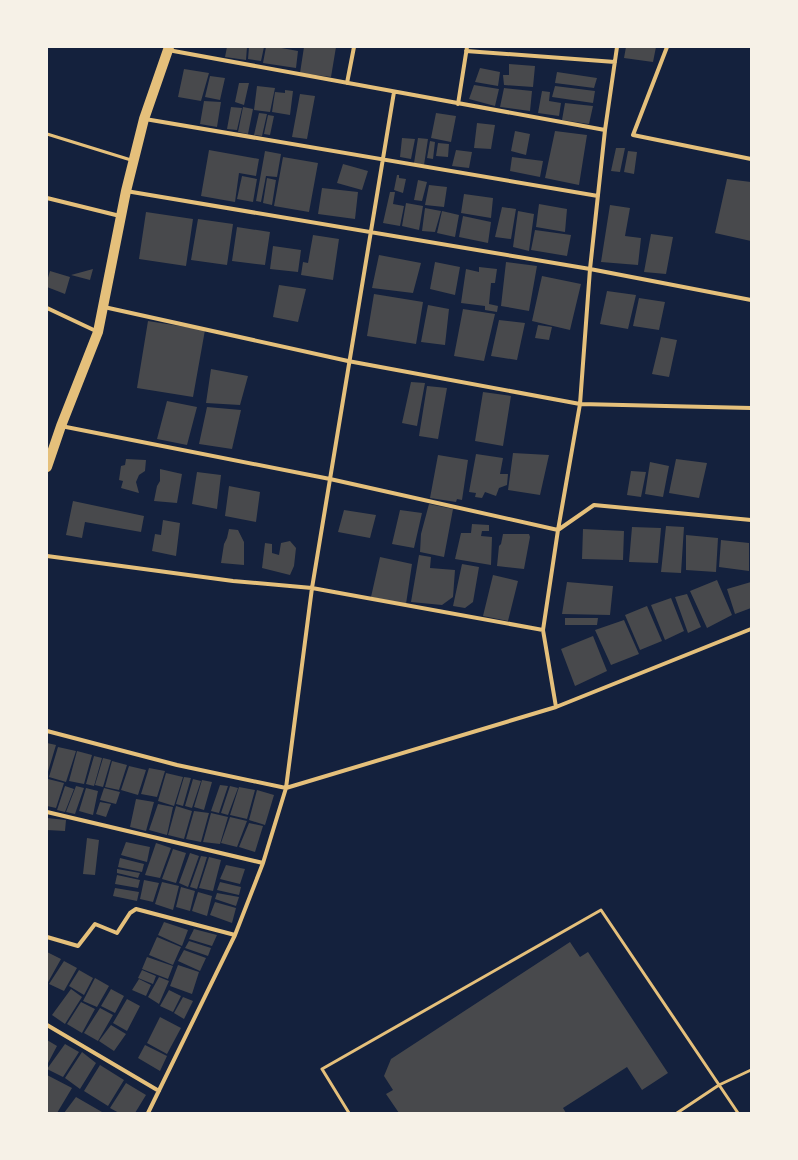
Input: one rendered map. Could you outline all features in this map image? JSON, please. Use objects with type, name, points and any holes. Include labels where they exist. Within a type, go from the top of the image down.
[{"type":"main road","points":[[47,467],[61,426],[98,332],[126,191],[144,119],[168,49]]},
{"type":"street","points":[[347,83],[354,47]]},
{"type":"street","points":[[556,707],[543,630],[558,530],[580,404],[590,269],[605,130],[617,47]]},
{"type":"street","points":[[667,47],[633,135],[751,159]]},
{"type":"street","points":[[168,49],[458,104],[605,130]]},
{"type":"street","points":[[458,104],[467,49],[615,62]]},
{"type":"street","points":[[148,1113],[235,935],[263,863],[286,788],[312,588],[348,361],[394,92]]},
{"type":"street","points":[[144,119],[598,196]]},
{"type":"street","points":[[126,191],[590,269],[751,300]]},
{"type":"street","points":[[47,198],[121,216]]},
{"type":"street","points":[[103,306],[348,361],[580,404],[751,408]]},
{"type":"street","points":[[47,308],[98,332]]},
{"type":"street","points":[[61,426],[330,479],[558,530],[594,505],[751,520]]},
{"type":"street","points":[[47,556],[233,581],[312,588],[543,630]]},
{"type":"street","points":[[47,732],[177,765],[286,788],[556,707],[751,629]]},
{"type":"street","points":[[47,812],[263,863]]},
{"type":"street","points":[[47,937],[78,946],[95,924],[117,934],[130,913],[136,910],[235,935]]},
{"type":"street","points":[[47,1025],[159,1091]]},
{"type":"lane","points":[[47,134],[134,160]]},
{"type":"lane","points":[[349,1113],[322,1069],[601,910],[738,1113]]},
{"type":"lane","points":[[677,1113],[720,1085],[751,1070]]},
{"type":"building","points":[[227,47],[247,47],[246,60],[225,57]]},
{"type":"building","points":[[249,47],[264,47],[261,61],[248,59]]},
{"type":"building","points":[[266,47],[276,47],[298,51],[296,68],[263,63]]},
{"type":"building","points":[[304,47],[336,47],[331,77],[300,73]]},
{"type":"building","points":[[626,47],[656,47],[653,62],[624,58]]},
{"type":"building","points":[[509,64],[535,66],[533,87],[504,85],[503,75],[509,75]]},
{"type":"building","points":[[480,68],[500,72],[498,86],[475,82]]},
{"type":"building","points":[[184,69],[209,73],[201,101],[178,97]]},
{"type":"building","points":[[557,72],[597,78],[594,88],[555,83]]},
{"type":"building","points":[[210,76],[225,78],[220,100],[205,97]]},
{"type":"building","points":[[239,83],[249,83],[244,105],[235,102]]},
{"type":"building","points":[[474,85],[499,89],[495,106],[469,99]]},
{"type":"building","points":[[257,86],[275,88],[270,112],[254,110]]},
{"type":"building","points":[[555,86],[595,91],[593,103],[552,97]]},
{"type":"building","points":[[504,88],[532,91],[530,111],[500,107]]},
{"type":"building","points":[[285,90],[293,91],[290,115],[272,112],[275,92],[285,93]]},
{"type":"building","points":[[542,91],[550,92],[549,101],[561,103],[559,116],[538,113]]},
{"type":"building","points":[[300,94],[315,96],[307,139],[292,137]]},
{"type":"building","points":[[204,101],[221,102],[217,127],[200,124]]},
{"type":"building","points":[[565,103],[593,106],[589,124],[562,120]]},
{"type":"building","points":[[231,107],[242,108],[237,130],[227,129]]},
{"type":"building","points":[[243,107],[253,109],[248,134],[238,132]]},
{"type":"building","points":[[259,113],[267,114],[262,136],[254,135]]},
{"type":"building","points":[[436,113],[456,116],[451,142],[431,138]]},
{"type":"building","points":[[268,115],[274,116],[270,135],[264,134]]},
{"type":"building","points":[[477,123],[495,125],[491,149],[474,148]]},
{"type":"building","points":[[515,131],[530,134],[526,155],[511,151]]},
{"type":"building","points":[[555,131],[587,135],[579,185],[545,178]]},
{"type":"building","points":[[402,138],[415,139],[411,159],[400,157]]},
{"type":"building","points":[[418,138],[428,139],[424,165],[414,163]]},
{"type":"building","points":[[430,141],[435,142],[433,159],[427,158]]},
{"type":"building","points":[[438,143],[449,144],[448,157],[436,156]]},
{"type":"building","points":[[616,148],[625,148],[620,172],[611,171]]},
{"type":"building","points":[[209,150],[259,159],[256,176],[239,173],[235,202],[201,196]]},
{"type":"building","points":[[456,150],[472,152],[469,168],[452,166]]},
{"type":"building","points":[[265,151],[281,154],[277,177],[266,176],[261,202],[256,201]]},
{"type":"building","points":[[628,151],[637,152],[634,174],[624,172]]},
{"type":"building","points":[[283,157],[318,163],[309,212],[274,206]]},
{"type":"building","points":[[512,157],[543,161],[540,177],[510,171]]},
{"type":"building","points":[[343,164],[368,171],[362,190],[337,183]]},
{"type":"building","points":[[397,175],[399,175],[399,178],[406,179],[403,193],[394,190]]},
{"type":"building","points":[[242,176],[257,179],[253,202],[237,199]]},
{"type":"building","points":[[267,178],[276,180],[272,205],[263,203]]},
{"type":"building","points":[[727,179],[751,182],[751,241],[715,233]]},
{"type":"building","points":[[418,180],[427,182],[422,201],[414,200]]},
{"type":"building","points":[[429,185],[447,187],[444,207],[425,205]]},
{"type":"building","points":[[322,188],[358,192],[355,219],[318,214]]},
{"type":"building","points":[[390,192],[395,192],[393,204],[404,206],[400,226],[383,223]]},
{"type":"building","points":[[464,194],[493,198],[491,218],[461,213]]},
{"type":"building","points":[[406,203],[423,206],[419,230],[402,226]]},
{"type":"building","points":[[539,204],[567,209],[565,232],[536,227]]},
{"type":"building","points":[[610,205],[630,208],[625,236],[641,238],[638,265],[601,262]]},
{"type":"building","points":[[502,207],[516,209],[511,239],[495,237]]},
{"type":"building","points":[[425,208],[441,211],[435,232],[422,231]]},
{"type":"building","points":[[442,211],[459,215],[455,237],[437,233]]},
{"type":"building","points":[[518,211],[534,214],[529,251],[513,247]]},
{"type":"building","points":[[146,212],[193,219],[186,266],[139,259]]},
{"type":"building","points":[[463,216],[491,222],[488,243],[459,237]]},
{"type":"building","points":[[198,219],[233,224],[227,265],[191,260]]},
{"type":"building","points":[[237,227],[270,232],[265,265],[232,261]]},
{"type":"building","points":[[535,230],[571,235],[567,256],[531,250]]},
{"type":"building","points":[[651,234],[673,237],[666,274],[644,272]]},
{"type":"building","points":[[313,235],[339,239],[333,280],[301,275],[303,262],[308,263]]},
{"type":"building","points":[[273,246],[301,250],[298,272],[270,269]]},
{"type":"building","points":[[379,255],[421,263],[413,293],[372,288]]},
{"type":"building","points":[[435,262],[460,267],[455,295],[430,289]]},
{"type":"building","points":[[506,262],[537,266],[529,311],[501,306]]},
{"type":"building","points":[[479,267],[497,269],[495,283],[491,283],[489,304],[498,306],[497,312],[485,310],[485,306],[461,303],[466,269],[479,272]]},
{"type":"building","points":[[93,269],[90,280],[71,275]]},
{"type":"building","points":[[50,271],[70,277],[65,294],[47,287]]},
{"type":"building","points":[[542,276],[581,284],[570,330],[532,321]]},
{"type":"building","points":[[279,285],[306,289],[298,322],[273,317]]},
{"type":"building","points":[[607,291],[636,295],[628,329],[600,324]]},
{"type":"building","points":[[374,294],[423,302],[416,344],[367,336]]},
{"type":"building","points":[[639,298],[665,302],[659,330],[633,326]]},
{"type":"building","points":[[428,305],[449,309],[445,345],[421,342]]},
{"type":"building","points":[[463,309],[495,314],[484,361],[454,356]]},
{"type":"building","points":[[499,320],[525,323],[517,360],[491,356]]},
{"type":"building","points":[[148,321],[205,330],[193,397],[137,388]]},
{"type":"building","points":[[538,325],[552,327],[549,340],[535,338]]},
{"type":"building","points":[[661,337],[677,340],[669,377],[652,374]]},
{"type":"building","points":[[211,369],[248,376],[240,405],[206,403]]},
{"type":"building","points":[[411,382],[425,383],[417,426],[402,423]]},
{"type":"building","points":[[427,386],[447,388],[438,439],[419,436]]},
{"type":"building","points":[[483,392],[511,396],[503,446],[475,441]]},
{"type":"building","points":[[167,401],[197,407],[187,445],[157,439]]},
{"type":"building","points":[[207,407],[241,410],[232,449],[199,444]]},
{"type":"building","points":[[513,453],[549,455],[540,495],[508,490]]},
{"type":"building","points":[[476,454],[503,458],[500,474],[508,474],[507,485],[499,488],[496,496],[485,492],[482,498],[475,497],[476,493],[469,492]]},
{"type":"building","points":[[438,455],[468,460],[462,500],[457,499],[456,502],[430,498]]},
{"type":"building","points":[[126,459],[146,460],[145,471],[139,475],[136,482],[139,493],[121,488],[123,481],[119,480],[121,466],[125,465]]},
{"type":"building","points":[[676,459],[707,463],[699,498],[669,493]]},
{"type":"building","points":[[650,462],[669,466],[663,497],[645,494]]},
{"type":"building","points":[[160,469],[182,474],[177,503],[154,501],[157,486],[160,481]]},
{"type":"building","points":[[631,471],[646,472],[641,497],[627,495]]},
{"type":"building","points":[[197,472],[221,475],[217,509],[192,504]]},
{"type":"building","points":[[229,486],[260,492],[256,522],[225,516]]},
{"type":"building","points":[[73,501],[144,516],[141,532],[85,522],[82,538],[66,535]]},
{"type":"building","points":[[429,504],[453,509],[444,557],[420,552],[421,534]]},
{"type":"building","points":[[344,510],[376,515],[370,538],[338,532]]},
{"type":"building","points":[[400,510],[422,513],[414,548],[392,544]]},
{"type":"building","points":[[163,520],[180,523],[176,556],[152,551],[155,534],[161,535]]},
{"type":"building","points":[[472,524],[489,525],[489,531],[482,531],[481,536],[492,537],[491,565],[455,559],[461,533],[471,533]]},
{"type":"building","points":[[666,526],[684,527],[681,573],[661,572]]},
{"type":"building","points":[[632,527],[661,528],[658,563],[629,562]]},
{"type":"building","points":[[229,529],[238,530],[244,542],[244,565],[221,563],[224,544]]},
{"type":"building","points":[[583,529],[624,531],[623,560],[582,559]]},
{"type":"building","points":[[503,534],[529,534],[530,537],[524,569],[497,566],[499,546],[501,544]]},
{"type":"building","points":[[686,535],[718,538],[716,572],[686,570]]},
{"type":"building","points":[[721,540],[749,543],[749,571],[719,567]]},
{"type":"building","points":[[290,541],[296,548],[294,566],[290,575],[262,568],[265,543],[272,544],[272,553],[279,555],[281,543]]},
{"type":"building","points":[[419,555],[431,557],[430,568],[455,570],[453,597],[442,605],[411,602]]},
{"type":"building","points":[[380,557],[412,564],[406,604],[371,597]]},
{"type":"building","points":[[462,564],[479,567],[473,602],[465,608],[453,606]]},
{"type":"building","points":[[493,575],[518,581],[508,621],[483,616]]},
{"type":"building","points":[[717,580],[732,615],[707,628],[690,591]]},
{"type":"building","points":[[567,582],[613,586],[610,615],[562,614]]},
{"type":"building","points":[[751,582],[751,608],[735,614],[727,589]]},
{"type":"building","points":[[687,594],[701,627],[688,633],[675,597]]},
{"type":"building","points":[[671,598],[684,631],[665,640],[651,605]]},
{"type":"building","points":[[647,606],[662,641],[640,650],[625,615]]},
{"type":"building","points":[[565,618],[598,618],[597,625],[565,625]]},
{"type":"building","points":[[624,620],[639,654],[611,665],[595,630]]},
{"type":"building","points":[[593,636],[607,671],[575,686],[561,649]]},
{"type":"building","points":[[47,743],[56,745],[47,775]]},
{"type":"building","points":[[58,747],[76,751],[66,782],[49,777]]},
{"type":"building","points":[[77,751],[92,755],[84,784],[69,781]]},
{"type":"building","points":[[94,756],[102,758],[94,786],[86,784]]},
{"type":"building","points":[[103,758],[111,760],[103,787],[95,785]]},
{"type":"building","points":[[112,761],[127,765],[119,790],[105,787]]},
{"type":"building","points":[[129,766],[146,770],[138,795],[121,790]]},
{"type":"building","points":[[149,768],[165,771],[157,797],[141,794]]},
{"type":"building","points":[[166,773],[183,777],[174,806],[158,801]]},
{"type":"building","points":[[184,777],[191,778],[183,806],[176,804]]},
{"type":"building","points":[[48,779],[64,783],[56,808],[47,806]]},
{"type":"building","points":[[193,779],[201,781],[192,808],[185,806]]},
{"type":"building","points":[[202,780],[212,782],[204,810],[194,807]]},
{"type":"building","points":[[220,785],[228,786],[219,813],[211,811]]},
{"type":"building","points":[[65,786],[74,789],[65,812],[57,810]]},
{"type":"building","points":[[76,786],[84,788],[75,814],[66,812]]},
{"type":"building","points":[[230,786],[238,788],[228,815],[221,813]]},
{"type":"building","points":[[239,787],[255,790],[247,819],[230,815]]},
{"type":"building","points":[[86,788],[98,791],[93,815],[79,811]]},
{"type":"building","points":[[104,788],[120,792],[116,804],[100,800]]},
{"type":"building","points":[[257,790],[274,795],[265,825],[249,820]]},
{"type":"building","points":[[136,799],[154,802],[146,831],[130,827]]},
{"type":"building","points":[[100,802],[111,804],[106,817],[96,814]]},
{"type":"building","points":[[158,804],[173,807],[167,835],[149,830]]},
{"type":"building","points":[[176,806],[192,811],[184,839],[168,835]]},
{"type":"building","points":[[194,811],[209,813],[201,842],[186,839]]},
{"type":"building","points":[[211,813],[228,817],[220,844],[203,842]]},
{"type":"building","points":[[230,817],[247,821],[237,847],[221,843]]},
{"type":"building","points":[[47,818],[66,820],[65,831],[47,830]]},
{"type":"building","points":[[249,823],[263,826],[255,852],[239,847]]},
{"type":"building","points":[[87,838],[99,840],[95,875],[83,874]]},
{"type":"building","points":[[126,842],[150,847],[147,862],[121,855]]},
{"type":"building","points":[[156,843],[171,848],[160,878],[145,875]]},
{"type":"building","points":[[173,849],[186,853],[176,883],[162,879]]},
{"type":"building","points":[[190,853],[199,856],[188,887],[179,883]]},
{"type":"building","points":[[201,856],[207,857],[197,889],[190,887]]},
{"type":"building","points":[[209,857],[221,860],[213,891],[199,888]]},
{"type":"building","points":[[120,858],[144,864],[142,872],[118,867]]},
{"type":"building","points":[[226,865],[245,869],[240,884],[220,879]]},
{"type":"building","points":[[117,869],[140,873],[138,878],[117,873]]},
{"type":"building","points":[[117,875],[140,880],[138,888],[115,884]]},
{"type":"building","points":[[144,880],[159,883],[153,902],[140,899]]},
{"type":"building","points":[[162,882],[179,886],[173,910],[155,904]]},
{"type":"building","points":[[220,882],[241,887],[239,895],[217,890]]},
{"type":"building","points":[[181,887],[195,891],[190,911],[176,907]]},
{"type":"building","points":[[115,888],[139,892],[137,901],[113,896]]},
{"type":"building","points":[[198,892],[212,896],[207,916],[192,911]]},
{"type":"building","points":[[217,893],[239,897],[236,906],[215,899]]},
{"type":"building","points":[[215,902],[236,908],[232,923],[210,915]]},
{"type":"building","points":[[164,922],[188,930],[182,946],[158,935]]},
{"type":"building","points":[[194,929],[217,935],[212,946],[189,939]]},
{"type":"building","points":[[157,937],[181,947],[173,965],[149,955]]},
{"type":"building","points":[[189,941],[211,948],[208,956],[185,948]]},
{"type":"building","points":[[570,942],[580,957],[588,952],[668,1073],[642,1090],[627,1067],[563,1108],[566,1113],[399,1113],[386,1094],[393,1090],[384,1076],[391,1059]]},
{"type":"building","points":[[184,950],[206,958],[200,971],[178,961]]},
{"type":"building","points":[[47,952],[61,959],[47,984]]},
{"type":"building","points":[[147,957],[173,966],[168,979],[142,969]]},
{"type":"building","points":[[64,961],[77,968],[64,991],[49,984]]},
{"type":"building","points":[[178,965],[199,972],[192,994],[170,986]]},
{"type":"building","points":[[79,970],[93,978],[84,995],[69,986]]},
{"type":"building","points":[[142,970],[156,976],[153,984],[138,978]]},
{"type":"building","points":[[159,977],[169,981],[159,1004],[148,997]]},
{"type":"building","points":[[95,978],[109,986],[97,1007],[83,1001]]},
{"type":"building","points":[[139,979],[151,985],[146,996],[132,990]]},
{"type":"building","points":[[71,989],[82,997],[65,1024],[52,1015]]},
{"type":"building","points":[[111,989],[124,996],[115,1013],[101,1006]]},
{"type":"building","points":[[169,990],[181,996],[173,1012],[160,1006]]},
{"type":"building","points":[[183,997],[193,1001],[184,1019],[174,1013]]},
{"type":"building","points":[[127,999],[140,1006],[127,1031],[113,1023]]},
{"type":"building","points":[[81,1002],[95,1009],[82,1033],[67,1024]]},
{"type":"building","points":[[100,1008],[113,1015],[98,1041],[84,1033]]},
{"type":"building","points":[[160,1017],[181,1028],[167,1054],[147,1043]]},
{"type":"building","points":[[111,1025],[126,1034],[114,1051],[99,1041]]},
{"type":"building","points":[[47,1040],[57,1046],[47,1065]]},
{"type":"building","points":[[65,1044],[79,1052],[63,1077],[47,1069]]},
{"type":"building","points":[[145,1045],[167,1056],[160,1071],[138,1058]]},
{"type":"building","points":[[82,1052],[96,1063],[80,1089],[65,1078]]},
{"type":"building","points":[[100,1065],[124,1080],[108,1106],[84,1091]]},
{"type":"building","points":[[47,1075],[72,1088],[57,1113],[47,1113]]},
{"type":"building","points":[[126,1083],[146,1095],[135,1113],[119,1113],[110,1108]]},
{"type":"building","points":[[76,1097],[102,1112],[64,1113]]}]
